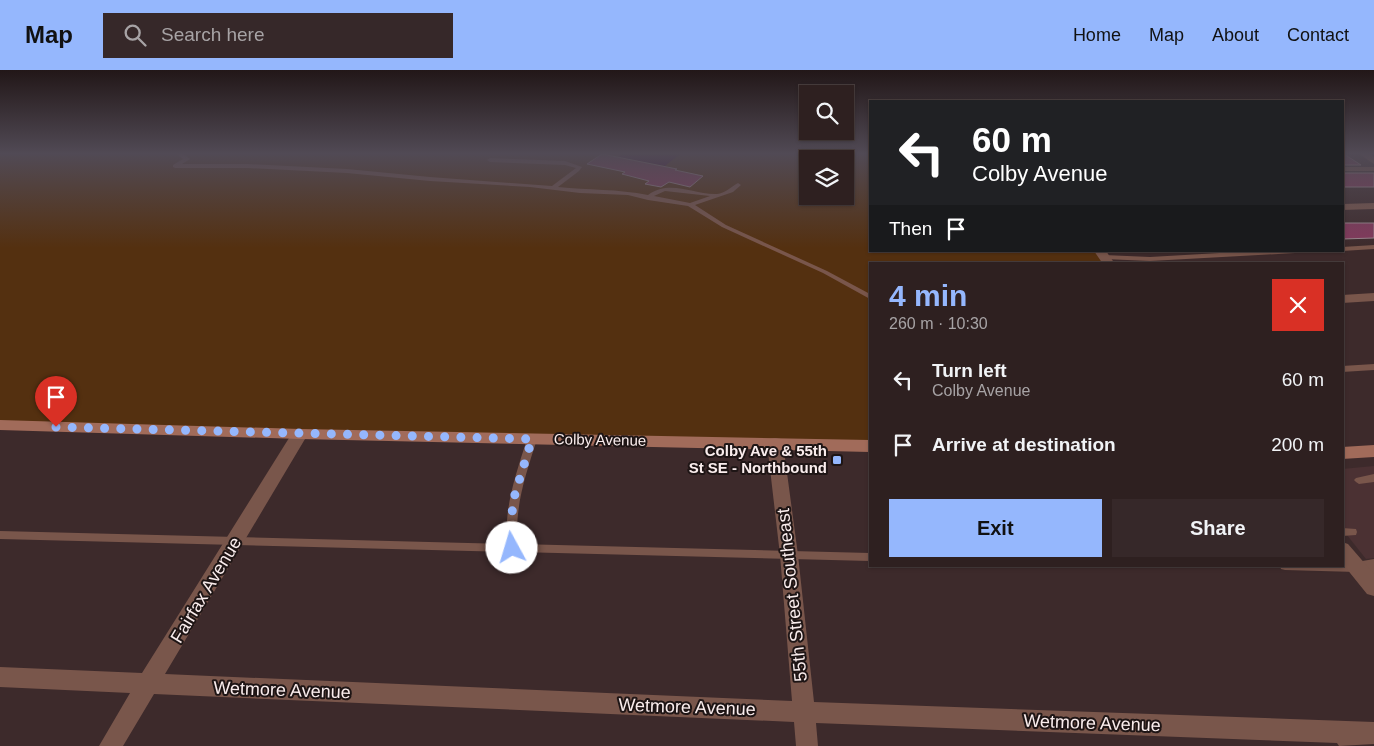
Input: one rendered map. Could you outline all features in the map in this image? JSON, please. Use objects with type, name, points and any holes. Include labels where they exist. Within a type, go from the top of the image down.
[{"type":"main road","name":"Colby Avenue","points":[[0,425],[300,434],[869,446]]},
{"type":"main road","points":[[1344,453],[1373,451]]},
{"type":"street","points":[[1344,207],[1374,206]]},
{"type":"street","points":[[1344,299],[1374,297]]},
{"type":"street","name":"Fairfax Avenue","points":[[110,746],[300,434]]},
{"type":"street","name":"55th Street Southeast","points":[[775,443],[789,555],[807,746]]},
{"type":"street","points":[[1344,550],[1366,567],[1374,588]]},
{"type":"street","name":"Wetmore Avenue","points":[[0,677],[804,712],[1348,739],[1374,733]]},
{"type":"lane","points":[[531,186],[580,191],[628,193],[690,205],[724,226],[825,272],[869,296]]},
{"type":"lane","points":[[690,205],[731,191],[737,186]]},
{"type":"lane","points":[[648,198],[658,190],[665,189],[721,195]]},
{"type":"lane","points":[[1344,249],[1374,248]]},
{"type":"lane","points":[[1104,257],[1150,259],[1277,252]]},
{"type":"lane","points":[[1344,369],[1374,367]]},
{"type":"lane","points":[[512,548],[510,525],[515,494],[532,439]]},
{"type":"lane","points":[[1359,480],[1374,478]]},
{"type":"lane","points":[[0,535],[869,556]]},
{"type":"lane","points":[[1344,567],[1366,567]]},
{"type":"shaded area","points":[[0,186],[799,186],[799,205],[854,205],[854,186],[869,186],[869,252],[1101,252],[1108,262],[869,262],[869,446],[0,425]]},
{"type":"shaded area","points":[[1374,466],[1374,558],[1366,559],[1344,531],[1344,469]]},
{"type":"building","points":[[1344,186],[1374,186],[1344,187]]},
{"type":"building","points":[[1344,223],[1374,223],[1374,238],[1344,239]]},
{"type":"place","name":"Colby Ave & 55th St SE - Northbound","points":[[837,460]]},
{"type":"route","points":[[56,427],[532,439],[515,494],[510,525],[512,548]]}]
